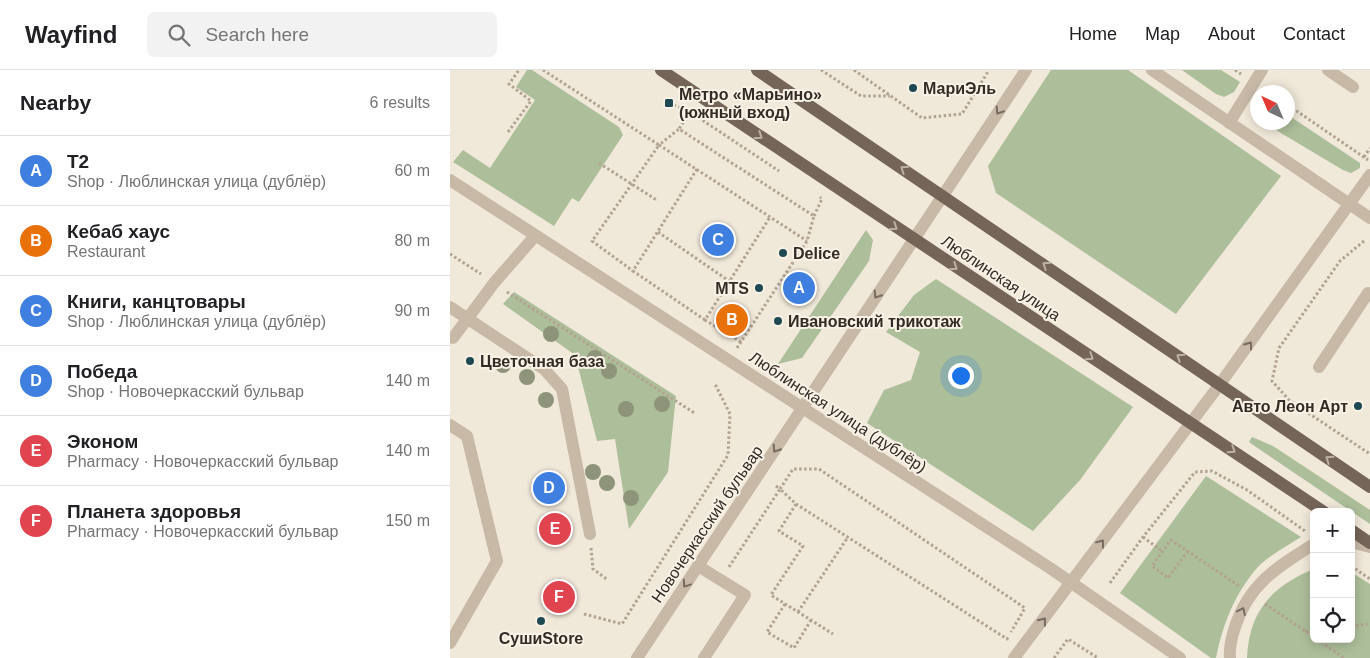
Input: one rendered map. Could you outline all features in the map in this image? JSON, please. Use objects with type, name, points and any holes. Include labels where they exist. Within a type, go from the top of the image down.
[{"type":"main road","name":"Люблинская улица","points":[[661,70],[1318,508]]},
{"type":"main road","points":[[757,70],[1370,486]]},
{"type":"main road","points":[[1355,533],[1370,545]]},
{"type":"street","name":"Новочеркасский бульвар","points":[[637,658],[1026,70]]},
{"type":"street","points":[[1152,70],[1370,218]]},
{"type":"street","points":[[1230,123],[1262,70]]},
{"type":"street","points":[[1328,70],[1353,87]]},
{"type":"street","points":[[1014,658],[1191,424],[1370,175]]},
{"type":"street","name":"Люблинская улица (дублёр)","points":[[450,180],[1072,582],[1180,658]]},
{"type":"street","points":[[453,338],[494,283],[535,236]]},
{"type":"street","points":[[1319,368],[1368,293],[1370,294]]},
{"type":"street","points":[[450,307],[544,369],[562,389],[590,534]]},
{"type":"street","points":[[450,425],[467,436],[497,561],[450,643]]},
{"type":"street","points":[[1355,543],[1370,545]]},
{"type":"street","points":[[1230,658],[1234,632],[1241,610],[1251,594],[1266,576],[1310,547]]},
{"type":"street","points":[[698,566],[745,595],[704,658]]},
{"type":"path","points":[[508,132],[531,101],[509,84],[519,70]]},
{"type":"path","points":[[543,70],[807,241]]},
{"type":"path","points":[[821,70],[861,96],[891,96]]},
{"type":"path","points":[[854,70],[922,118],[962,114],[989,70]]},
{"type":"path","points":[[669,103],[690,112],[781,172]]},
{"type":"path","points":[[1295,111],[1368,160]]},
{"type":"path","points":[[690,112],[679,129],[659,145],[592,241],[705,320],[741,342]]},
{"type":"path","points":[[679,129],[814,216]]},
{"type":"path","points":[[1364,157],[1370,148]]},
{"type":"path","points":[[599,163],[658,201]]},
{"type":"path","points":[[633,271],[697,169]]},
{"type":"path","points":[[737,349],[807,241],[814,216],[822,199],[814,193]]},
{"type":"path","points":[[705,320],[770,217]]},
{"type":"path","points":[[658,232],[730,282]]},
{"type":"path","points":[[1364,241],[1340,261],[1279,348],[1272,381],[1290,401],[1370,454]]},
{"type":"path","points":[[450,254],[696,414]]},
{"type":"path","points":[[584,614],[622,624],[728,455],[730,414],[715,384]]},
{"type":"path","points":[[721,580],[778,487],[793,470],[819,469],[1025,608],[1007,639],[796,504],[778,487]]},
{"type":"path","points":[[1110,583],[1143,537],[1195,472],[1212,471],[1247,490],[1306,532]]},
{"type":"path","points":[[796,504],[780,531],[803,546],[771,595],[833,634]]},
{"type":"path","points":[[590,534],[593,569],[608,580]]},
{"type":"path","points":[[798,612],[848,537]]},
{"type":"path","points":[[1143,537],[1162,551]]},
{"type":"path","points":[[1171,540],[1152,566],[1168,578],[1188,551]]},
{"type":"path","points":[[1355,569],[1370,579]]},
{"type":"path","points":[[785,604],[767,632],[794,648],[811,620]]},
{"type":"path","points":[[1355,626],[1370,624]]},
{"type":"path","points":[[1304,631],[1310,630]]},
{"type":"path","points":[[1054,658],[1068,639],[1098,658]]},
{"type":"path","points":[[1323,643],[1344,658]]},
{"type":"green space","points":[[527,70],[532,70],[619,127],[623,135],[579,202],[572,198],[554,226],[453,162],[463,150],[490,168],[535,100],[516,87]]},
{"type":"green space","points":[[1051,70],[1128,70],[1281,176],[1176,314],[996,193],[988,166]]},
{"type":"green space","points":[[1182,70],[1221,70],[1240,82],[1234,92],[1224,97],[1216,94]]},
{"type":"green space","points":[[1295,120],[1360,163],[1360,168],[1351,173],[1276,130],[1295,130]]},
{"type":"green space","points":[[866,230],[873,240],[869,261],[802,358],[778,364]]},
{"type":"green space","points":[[936,279],[1133,407],[1080,480],[1033,531],[867,423],[884,390],[911,380],[920,352],[886,332],[914,295]]},
{"type":"green space","points":[[514,292],[676,396],[668,472],[629,529],[615,439],[597,441],[575,355],[503,304]]},
{"type":"green space","points":[[1252,437],[1273,446],[1370,510],[1370,524],[1355,514],[1355,508],[1346,508],[1249,442]]},
{"type":"green space","points":[[1206,476],[1301,537],[1267,559],[1249,578],[1230,610],[1216,658],[1211,658],[1120,593]]},
{"type":"green space","points":[[1310,571],[1310,643],[1355,643],[1355,575],[1370,584],[1370,658],[1247,658],[1252,627],[1258,614],[1275,592]]},
{"type":"place","name":"МариЭль","points":[[913,88]]},
{"type":"place","name":"Метро «Марьино» (южный вход)","points":[[669,103]]},
{"type":"place","name":"Книги, канцтовары","points":[[718,240]]},
{"type":"place","name":"Delice","points":[[783,253]]},
{"type":"place","name":"MTS","points":[[759,288]]},
{"type":"place","name":"T2","points":[[799,288]]},
{"type":"place","name":"Кебаб хаус","points":[[732,320]]},
{"type":"place","name":"Ивановский трикотаж","points":[[778,321]]},
{"type":"place","name":"Цветочная база","points":[[470,361]]},
{"type":"place","name":"Авто Леон Арт","points":[[1358,406]]},
{"type":"place","name":"Победа","points":[[549,488]]},
{"type":"place","name":"Эконом","points":[[555,529]]},
{"type":"place","name":"Планета здоровья","points":[[559,597]]},
{"type":"place","name":"СушиStore","points":[[541,621]]}]
